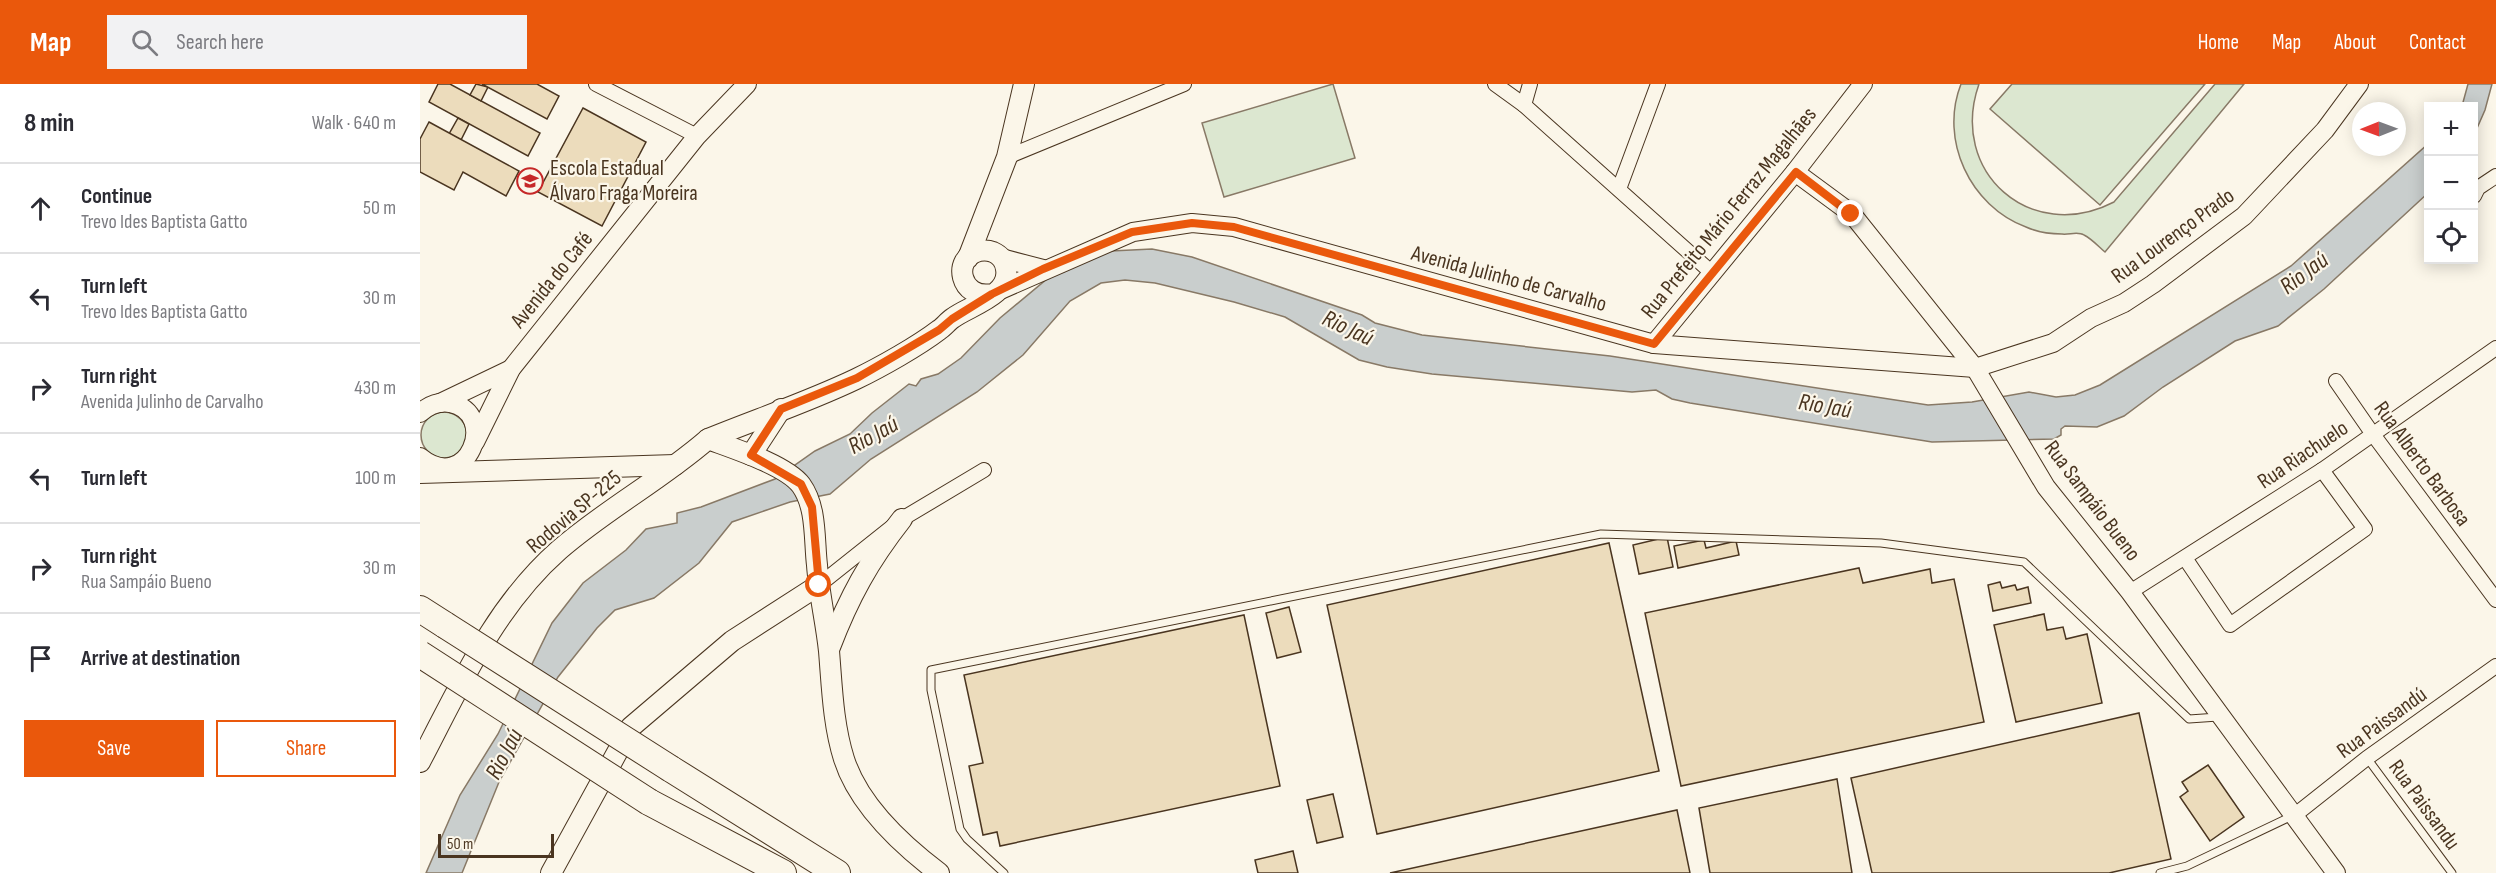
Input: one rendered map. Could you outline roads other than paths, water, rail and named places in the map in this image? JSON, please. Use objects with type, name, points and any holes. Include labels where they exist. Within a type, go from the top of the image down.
[{"type":"highway","points":[[420,609],[837,873]]},
{"type":"highway","points":[[420,654],[650,802],[783,873]]},
{"type":"main road","points":[[946,325],[964,264],[1007,157],[1024,84]]},
{"type":"main road","points":[[962,277],[971,291],[978,295],[995,293],[1004,285],[1007,271],[998,255],[988,205]]},
{"type":"main road","points":[[968,258],[981,250],[998,255]]},
{"type":"main road","name":"Avenida Julinho de Carvalho","points":[[708,439],[857,378],[995,293]]},
{"type":"main road","points":[[751,455],[781,409]]},
{"type":"main road","points":[[708,439],[751,455],[801,484],[812,507],[818,576],[829,649],[831,699],[845,761],[870,808],[905,848],[939,873]]},
{"type":"main road","name":"Rodovia SP-225","points":[[420,762],[499,616],[557,551],[632,493],[678,465],[708,439]]},
{"type":"main road","points":[[422,463],[678,465]]},
{"type":"main road","points":[[829,649],[847,602],[866,567],[902,519]]},
{"type":"main road","points":[[551,873],[631,727],[732,640],[818,576]]},
{"type":"street","points":[[596,84],[697,136]]},
{"type":"street","name":"Avenida do Café","points":[[422,463],[436,467],[456,465],[471,452],[511,369],[697,136],[747,84]]},
{"type":"street","points":[[1007,157],[1184,84]]},
{"type":"street","points":[[1495,84],[1524,105],[1711,272]]},
{"type":"street","points":[[1524,105],[1530,84]]},
{"type":"street","points":[[1619,189],[1658,84]]},
{"type":"street","name":"Rua Lourenço Prado","points":[[1974,369],[2053,343],[2091,318],[2124,303],[2153,284],[2244,216],[2325,130],[2359,84]]},
{"type":"street","name":"Rua Prefeito Mário Ferraz Magalhães","points":[[1654,344],[1711,272],[1796,172],[1856,87]]},
{"type":"street","name":"Rua Sampáio Bueno","points":[[1796,172],[1851,214],[1974,369],[2046,487],[2130,592],[2224,717],[2336,873]]},
{"type":"street","points":[[2478,188],[2496,176]]},
{"type":"street","name":"Avenida Julinho de Carvalho","points":[[995,293],[1043,269],[1132,232],[1192,223],[1234,227],[1654,344],[1974,369]]},
{"type":"street","points":[[998,255],[1043,269]]},
{"type":"street","name":"Rua Riachuelo","points":[[2130,592],[2322,470],[2496,348]]},
{"type":"street","name":"Avenida do Café","points":[[428,407],[511,369]]},
{"type":"street","name":"Rua Alberto Barbosa","points":[[2336,381],[2496,600]]},
{"type":"street","points":[[428,407],[460,407],[473,422],[475,442]]},
{"type":"street","points":[[818,576],[902,519],[984,470]]},
{"type":"street","points":[[2185,558],[2230,625],[2365,529],[2322,470]]},
{"type":"street","name":"Rua Paissandú","points":[[2295,815],[2367,758],[2496,666]]},
{"type":"lane","points":[[1004,873],[967,839],[960,829],[931,690],[931,670],[1601,534],[1881,543],[2024,562],[2189,719],[2224,717]]},
{"type":"lane","name":"Rua Paissandu","points":[[2367,758],[2452,873]]},
{"type":"lane","points":[[2160,873],[2187,866],[2295,815]]},
{"type":"water","points":[[2468,84],[2492,84],[2478,126],[2478,102],[2463,102]]},
{"type":"water","name":"Rio Jaú","points":[[2424,148],[2424,197],[2324,289],[2278,326],[2235,341],[2163,387],[2124,416],[2097,427],[2065,426],[2061,429],[2061,435],[2054,439],[1932,442],[1690,403],[1672,399],[1656,390],[1632,392],[1432,374],[1387,367],[1359,360],[1285,317],[1234,302],[1155,283],[1125,280],[1101,283],[1070,301],[1023,355],[977,392],[871,459],[830,494],[790,502],[732,522],[699,563],[654,598],[615,610],[597,628],[558,677],[499,782],[462,873],[426,873],[460,795],[498,734],[552,623],[583,583],[626,550],[646,529],[677,523],[677,513],[701,507],[775,479],[815,451],[850,434],[909,384],[916,386],[921,379],[938,374],[961,358],[1000,318],[1065,264],[1111,251],[1152,249],[1192,257],[1362,315],[1375,323],[1422,335],[1610,356],[1928,405],[1972,402],[2029,392],[2056,397],[2075,395],[2100,385],[2291,266]]},
{"type":"place","name":"Escola Estadual Álvaro Fraga Moreira","points":[[530,181]]}]
